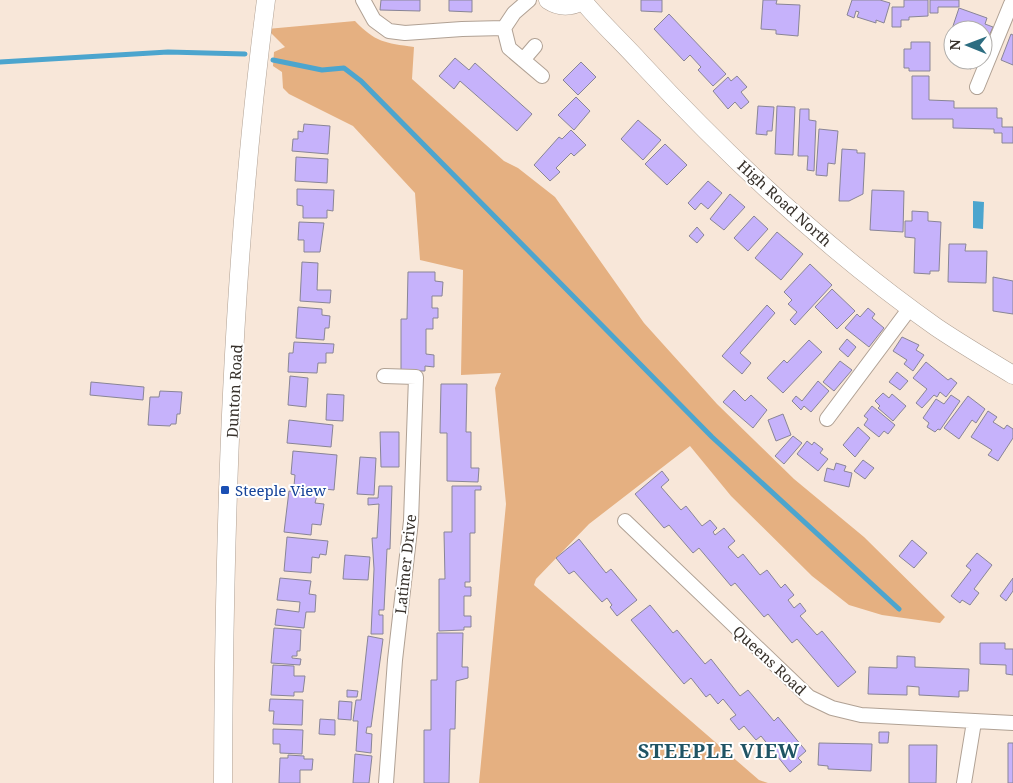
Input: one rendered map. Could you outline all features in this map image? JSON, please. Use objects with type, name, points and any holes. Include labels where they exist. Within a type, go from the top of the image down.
[{"type":"street","name":"Dunton Road","points":[[223,783],[228,507],[234,381],[253,113],[266,0]]},
{"type":"street","points":[[363,0],[374,20],[389,31],[405,33],[504,28]]},
{"type":"street","points":[[529,0],[514,13],[504,28],[509,48],[542,76]]},
{"type":"street","points":[[548,0],[564,6],[574,5],[583,0]]},
{"type":"street","name":"High Road North","points":[[583,0],[683,109],[783,203],[847,258],[910,308],[937,328],[1013,375]]},
{"type":"street","points":[[977,87],[1009,3]]},
{"type":"street","points":[[524,60],[535,46]]},
{"type":"street","points":[[827,419],[910,308]]},
{"type":"street","name":"Latimer Drive","points":[[384,376],[416,377],[411,521],[395,660],[386,783]]},
{"type":"street","name":"Queens Road","points":[[625,521],[809,697],[832,708],[861,715],[1013,723]]},
{"type":"street","points":[[964,783],[974,722]]},
{"type":"shaded area","points":[[355,21],[362,28],[381,40],[414,47],[412,79],[504,161],[518,168],[555,197],[644,323],[717,404],[794,479],[864,537],[945,617],[940,623],[882,615],[849,605],[812,576],[731,496],[690,446],[589,524],[536,579],[534,585],[759,780],[768,783],[479,783],[506,504],[495,388],[501,373],[461,375],[463,270],[420,260],[415,193],[353,126],[289,94],[283,88],[282,72],[273,66],[274,52],[285,47],[267,29]]},
{"type":"water","points":[[973,201],[984,202],[983,229],[973,228]]},
{"type":"building","points":[[381,0],[420,0],[420,11],[380,10]]},
{"type":"building","points":[[449,0],[472,0],[472,12],[449,11]]},
{"type":"building","points":[[641,0],[662,0],[662,12],[641,11]]},
{"type":"building","points":[[763,0],[777,0],[776,4],[800,5],[798,36],[776,34],[776,30],[761,29]]},
{"type":"building","points":[[852,0],[880,0],[890,3],[884,23],[876,20],[876,23],[857,17],[859,12],[856,11],[854,18],[847,15]]},
{"type":"building","points":[[904,0],[928,0],[928,16],[909,17],[909,20],[901,20],[901,27],[892,27],[892,7],[904,7]]},
{"type":"building","points":[[930,0],[959,0],[959,7],[938,7],[938,13],[930,13]]},
{"type":"building","points":[[959,8],[987,18],[986,20],[955,20]]},
{"type":"building","points":[[669,14],[726,74],[713,86],[698,70],[701,67],[690,55],[684,61],[654,29]]},
{"type":"building","points":[[1011,34],[1013,35],[1013,65],[1001,60]]},
{"type":"building","points":[[911,42],[930,42],[930,71],[909,71],[909,68],[904,68],[904,49],[911,49]]},
{"type":"building","points":[[455,58],[469,70],[475,63],[532,114],[517,131],[460,81],[454,89],[439,76]]},
{"type":"building","points":[[581,62],[596,77],[578,95],[563,80]]},
{"type":"building","points":[[737,76],[747,87],[741,92],[749,102],[741,109],[735,102],[728,109],[713,91],[728,77],[731,81]]},
{"type":"building","points":[[912,76],[929,76],[929,100],[954,101],[954,108],[997,108],[997,118],[1002,118],[1002,127],[1013,127],[1013,143],[1002,143],[1002,133],[994,133],[994,129],[953,128],[953,119],[912,119]]},
{"type":"building","points":[[576,97],[590,111],[574,130],[558,115]]},
{"type":"building","points":[[758,106],[774,107],[772,131],[767,131],[767,135],[756,134]]},
{"type":"building","points":[[777,106],[795,107],[793,155],[775,154]]},
{"type":"building","points":[[800,109],[809,109],[809,120],[816,121],[814,171],[807,170],[808,156],[798,156]]},
{"type":"building","points":[[638,120],[661,140],[643,160],[621,139]]},
{"type":"building","points":[[304,124],[330,126],[328,154],[292,151],[293,139],[298,139],[298,131],[303,132]]},
{"type":"building","points":[[819,129],[838,131],[835,164],[828,163],[827,176],[816,175]]},
{"type":"building","points":[[571,130],[586,145],[574,156],[571,153],[556,168],[560,172],[550,181],[534,165],[559,137],[562,139]]},
{"type":"building","points":[[665,144],[687,165],[667,185],[645,164]]},
{"type":"building","points":[[842,149],[857,150],[857,153],[865,153],[863,194],[849,201],[839,201]]},
{"type":"building","points":[[296,157],[328,159],[327,183],[295,181]]},
{"type":"building","points":[[708,181],[722,193],[708,209],[701,203],[695,210],[688,203]]},
{"type":"building","points":[[297,189],[334,190],[333,211],[327,210],[327,218],[303,218],[303,206],[297,205]]},
{"type":"building","points":[[872,190],[904,191],[903,232],[870,230]]},
{"type":"building","points":[[730,194],[745,207],[724,230],[710,219]]},
{"type":"building","points":[[912,211],[928,212],[928,221],[941,222],[939,271],[930,271],[930,274],[914,273],[915,238],[905,237],[905,221],[912,221]]},
{"type":"building","points":[[754,216],[768,229],[748,251],[734,238]]},
{"type":"building","points":[[299,222],[324,223],[320,252],[304,252],[304,240],[298,240]]},
{"type":"building","points":[[697,227],[704,235],[697,243],[689,236]]},
{"type":"building","points":[[777,232],[803,254],[781,280],[755,258]]},
{"type":"building","points":[[949,244],[966,244],[965,251],[987,251],[986,283],[948,282]]},
{"type":"building","points":[[302,262],[318,263],[317,290],[331,290],[330,303],[300,301]]},
{"type":"building","points":[[810,264],[832,285],[795,325],[790,320],[797,312],[788,304],[792,300],[784,292]]},
{"type":"building","points":[[408,272],[435,272],[435,281],[443,282],[442,296],[432,296],[432,308],[438,308],[438,318],[433,318],[433,329],[426,329],[426,354],[434,355],[434,367],[425,366],[425,371],[401,371],[401,319],[407,319]]},
{"type":"building","points":[[993,277],[1013,281],[1013,314],[993,311]]},
{"type":"building","points":[[832,289],[855,311],[837,329],[815,307]]},
{"type":"building","points":[[767,305],[775,313],[740,353],[751,363],[742,374],[722,356]]},
{"type":"building","points":[[298,307],[322,309],[322,315],[330,316],[329,328],[325,328],[324,340],[296,338]]},
{"type":"building","points":[[868,308],[875,314],[872,318],[884,328],[869,347],[845,328],[857,314],[860,317]]},
{"type":"building","points":[[902,337],[919,345],[916,350],[924,355],[913,371],[904,364],[907,360],[893,351]]},
{"type":"building","points":[[847,339],[856,347],[848,357],[839,349]]},
{"type":"building","points":[[809,340],[822,352],[783,393],[767,378],[784,360],[787,363]]},
{"type":"building","points":[[294,342],[334,344],[333,353],[326,353],[326,363],[318,363],[317,373],[288,372],[289,353],[293,353]]},
{"type":"building","points":[[840,361],[852,370],[834,391],[823,382]]},
{"type":"building","points":[[926,362],[948,380],[951,378],[957,383],[946,397],[940,392],[937,397],[934,395],[922,408],[916,403],[927,389],[913,378]]},
{"type":"building","points":[[897,372],[908,381],[900,390],[889,382]]},
{"type":"building","points":[[290,376],[308,378],[306,407],[288,405]]},
{"type":"building","points":[[818,381],[829,391],[811,412],[804,406],[801,410],[792,401],[796,396],[802,401]]},
{"type":"building","points":[[91,382],[144,387],[143,400],[90,395]]},
{"type":"building","points":[[441,384],[467,384],[466,432],[471,432],[471,468],[479,468],[478,482],[447,481],[447,433],[440,433]]},
{"type":"building","points":[[734,390],[745,401],[751,395],[767,410],[753,428],[723,402]]},
{"type":"building","points":[[160,391],[182,392],[180,414],[177,414],[176,424],[171,424],[170,426],[148,425],[150,397],[159,397]]},
{"type":"building","points":[[883,393],[889,398],[892,394],[906,406],[893,421],[878,408],[880,406],[875,401]]},
{"type":"building","points":[[327,394],[344,395],[343,421],[326,420]]},
{"type":"building","points":[[951,395],[960,401],[940,430],[938,429],[935,432],[927,427],[929,423],[923,418],[936,399],[944,404]]},
{"type":"building","points":[[968,396],[985,409],[976,423],[972,420],[959,439],[944,428]]},
{"type":"building","points":[[872,406],[895,425],[888,434],[884,431],[879,437],[864,425],[868,419],[864,416]]},
{"type":"building","points":[[988,411],[997,417],[993,422],[1004,429],[1007,425],[1013,429],[1013,438],[998,461],[988,455],[992,450],[971,437]]},
{"type":"building","points":[[783,414],[791,435],[776,441],[768,420]]},
{"type":"building","points":[[289,420],[333,425],[331,447],[287,443]]},
{"type":"building","points":[[858,427],[870,438],[855,457],[843,445]]},
{"type":"building","points":[[380,432],[399,432],[399,467],[381,467]]},
{"type":"building","points":[[793,436],[802,443],[784,464],[775,456]]},
{"type":"building","points":[[807,441],[812,445],[814,442],[823,449],[820,453],[828,459],[818,471],[797,454]]},
{"type":"building","points":[[293,451],[337,455],[334,490],[294,486],[295,475],[291,474]]},
{"type":"building","points":[[360,457],[376,458],[374,495],[357,494]]},
{"type":"building","points":[[863,460],[874,468],[865,479],[854,471]]},
{"type":"building","points":[[836,463],[846,466],[844,471],[852,473],[849,487],[824,481],[827,468],[834,470]]},
{"type":"building","points":[[662,471],[669,480],[661,487],[681,510],[686,506],[702,526],[710,520],[717,528],[713,532],[715,535],[724,528],[735,541],[728,547],[738,558],[743,554],[760,575],[767,570],[781,588],[785,584],[794,595],[788,600],[794,608],[800,603],[806,611],[800,616],[817,635],[822,631],[856,672],[838,687],[797,639],[792,643],[768,614],[764,617],[735,583],[731,586],[699,548],[693,553],[669,525],[664,528],[635,494]]},
{"type":"building","points":[[379,486],[392,486],[390,549],[387,549],[384,610],[379,610],[379,615],[383,615],[383,634],[371,634],[374,569],[372,538],[377,538],[379,504],[368,505],[368,498],[378,498]]},
{"type":"building","points":[[452,486],[481,486],[481,490],[475,490],[475,533],[470,533],[470,582],[465,582],[465,587],[471,587],[471,596],[464,596],[464,616],[471,616],[471,627],[464,627],[464,630],[439,631],[439,579],[445,579],[444,532],[452,532]]},
{"type":"building","points":[[289,491],[317,495],[315,503],[324,504],[321,525],[312,524],[311,535],[284,532]]},
{"type":"building","points":[[287,537],[328,541],[326,555],[320,554],[319,558],[312,557],[311,573],[284,571]]},
{"type":"building","points":[[579,539],[606,573],[611,569],[637,600],[617,616],[610,607],[612,605],[607,598],[602,602],[574,571],[569,574],[556,558]]},
{"type":"building","points":[[912,540],[927,553],[914,568],[899,556]]},
{"type":"building","points":[[977,553],[992,565],[974,589],[979,593],[970,605],[962,600],[960,603],[951,596],[971,570],[966,566]]},
{"type":"building","points":[[345,555],[370,557],[368,580],[343,579]]},
{"type":"building","points":[[280,578],[311,581],[309,594],[316,595],[315,612],[306,612],[304,628],[275,625],[277,609],[299,612],[300,602],[277,600]]},
{"type":"building","points":[[1013,578],[1013,591],[1006,601],[1000,596]]},
{"type":"building","points":[[650,605],[673,633],[677,630],[705,664],[711,659],[740,696],[748,690],[774,721],[778,717],[806,751],[798,758],[802,762],[790,772],[761,736],[756,740],[744,726],[739,730],[730,719],[736,715],[723,699],[718,704],[710,694],[706,697],[691,678],[684,684],[631,620]]},
{"type":"building","points":[[274,628],[301,630],[300,651],[297,651],[297,656],[292,656],[292,658],[301,659],[300,665],[271,663]]},
{"type":"building","points":[[437,633],[463,633],[462,667],[468,667],[468,678],[456,681],[455,729],[450,729],[449,783],[424,783],[424,730],[431,730],[431,680],[437,680]]},
{"type":"building","points":[[368,636],[383,639],[371,727],[367,727],[366,733],[372,734],[371,753],[356,751],[358,721],[353,721],[356,700],[361,700]]},
{"type":"building","points":[[980,643],[1005,643],[1005,649],[1013,649],[1013,675],[1006,674],[1006,665],[980,664]]},
{"type":"building","points":[[897,656],[915,657],[915,667],[969,669],[968,691],[959,691],[959,697],[919,695],[919,687],[907,686],[907,695],[868,694],[869,667],[897,668]]},
{"type":"building","points":[[273,665],[294,666],[294,676],[305,676],[303,692],[294,692],[294,696],[271,695]]},
{"type":"building","points":[[347,690],[358,691],[357,697],[347,697]]},
{"type":"building","points":[[270,699],[303,700],[302,725],[273,724],[274,711],[269,711]]},
{"type":"building","points":[[339,701],[352,702],[351,720],[338,719]]},
{"type":"building","points":[[320,719],[335,720],[335,735],[319,734]]},
{"type":"building","points":[[273,729],[303,730],[302,754],[280,753],[280,744],[273,744]]},
{"type":"building","points":[[879,732],[889,732],[888,743],[879,743]]},
{"type":"building","points":[[819,743],[872,744],[871,771],[828,769],[828,766],[818,765]]},
{"type":"building","points":[[1008,743],[1013,743],[1013,783],[1008,783]]},
{"type":"building","points":[[909,745],[937,745],[936,783],[909,783]]},
{"type":"building","points":[[355,754],[372,756],[369,783],[353,783]]},
{"type":"building","points":[[288,755],[304,756],[304,759],[313,759],[312,770],[300,770],[300,783],[279,783],[280,758],[288,758]]},
{"type":"waterway","points":[[0,62],[168,52],[245,54]]},
{"type":"waterway","points":[[273,60],[322,70],[344,68],[361,81],[712,437],[899,609]]},
{"type":"place","name":"Steeple View","points":[[225,490]]},
{"type":"district","name":"STEEPLE VIEW","points":[[719,750]]}]
